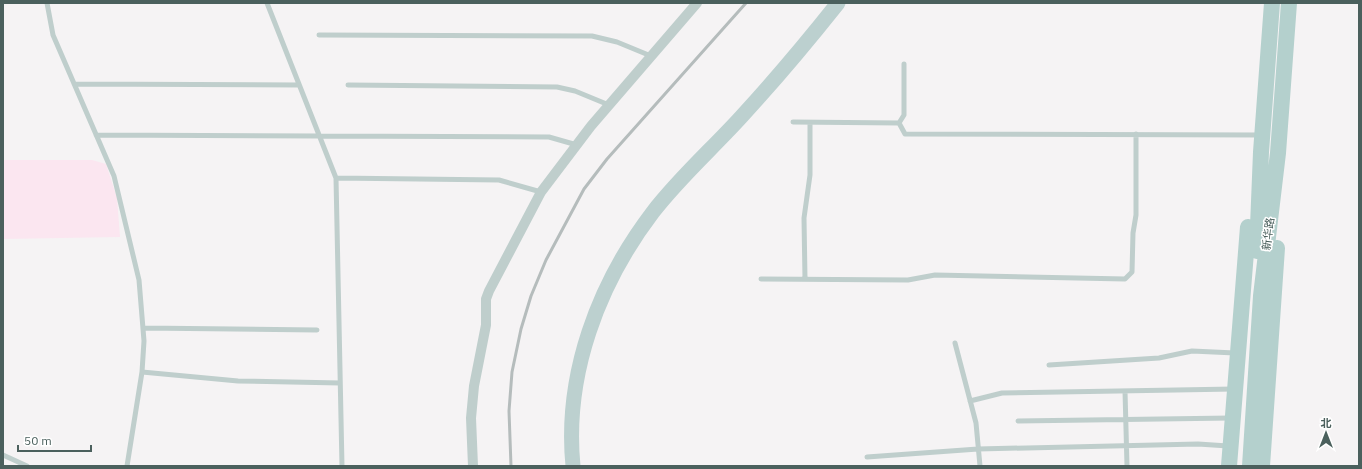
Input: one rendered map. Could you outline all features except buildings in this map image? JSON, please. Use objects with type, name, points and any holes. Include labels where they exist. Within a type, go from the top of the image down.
[{"type":"main road","name":"新华路","points":[[1250,466],[1258,296],[1261,152],[1272,3]]},
{"type":"main road","name":"新华路","points":[[1244,466],[1258,296],[1278,153],[1289,3]]},
{"type":"main road","points":[[1229,466],[1247,232],[1261,152]]},
{"type":"main road","points":[[1262,466],[1278,232],[1278,153]]},
{"type":"street","points":[[473,466],[471,418],[474,386],[486,325],[486,299],[525,220],[541,192],[609,105],[697,3]]},
{"type":"street","points":[[573,466],[573,406],[580,363],[597,308],[618,266],[654,211],[760,96],[838,3]]},
{"type":"lane","points":[[47,3],[53,35],[114,176],[139,280],[143,328],[142,372],[127,466]]},
{"type":"lane","points":[[267,3],[336,178],[342,466]]},
{"type":"lane","points":[[319,35],[592,36],[617,42],[651,56]]},
{"type":"lane","points":[[900,123],[904,115],[904,64]]},
{"type":"lane","points":[[74,84],[299,85]]},
{"type":"lane","points":[[348,85],[556,87],[575,91],[609,105]]},
{"type":"lane","points":[[793,122],[900,123]]},
{"type":"lane","points":[[804,279],[804,218],[810,175],[810,123]]},
{"type":"lane","points":[[900,123],[905,134],[1262,135]]},
{"type":"lane","points":[[761,279],[908,280],[935,274],[1125,279],[1132,272],[1133,233],[1136,215],[1136,134]]},
{"type":"lane","points":[[96,135],[549,137],[577,145]]},
{"type":"lane","points":[[336,178],[499,180],[541,192]]},
{"type":"lane","points":[[143,328],[317,330]]},
{"type":"lane","points":[[955,343],[976,422],[980,466]]},
{"type":"lane","points":[[1049,365],[1159,358],[1192,351],[1237,353]]},
{"type":"lane","points":[[142,372],[238,381],[340,383]]},
{"type":"lane","points":[[970,401],[1002,393],[1235,389]]},
{"type":"lane","points":[[1125,391],[1127,466]]},
{"type":"lane","points":[[1018,421],[1233,418]]},
{"type":"lane","points":[[867,457],[978,449],[1198,444],[1231,446]]},
{"type":"lane","points":[[3,455],[26,466]]},
{"type":"shaded area","points":[[3,39],[4,156],[3,156]]},
{"type":"shaded area","points":[[3,160],[92,160],[106,164],[117,198],[120,237],[3,239]]},
{"type":"railway","points":[[511,466],[509,411],[512,372],[521,329],[531,296],[546,260],[584,189],[607,159],[746,3]]}]
